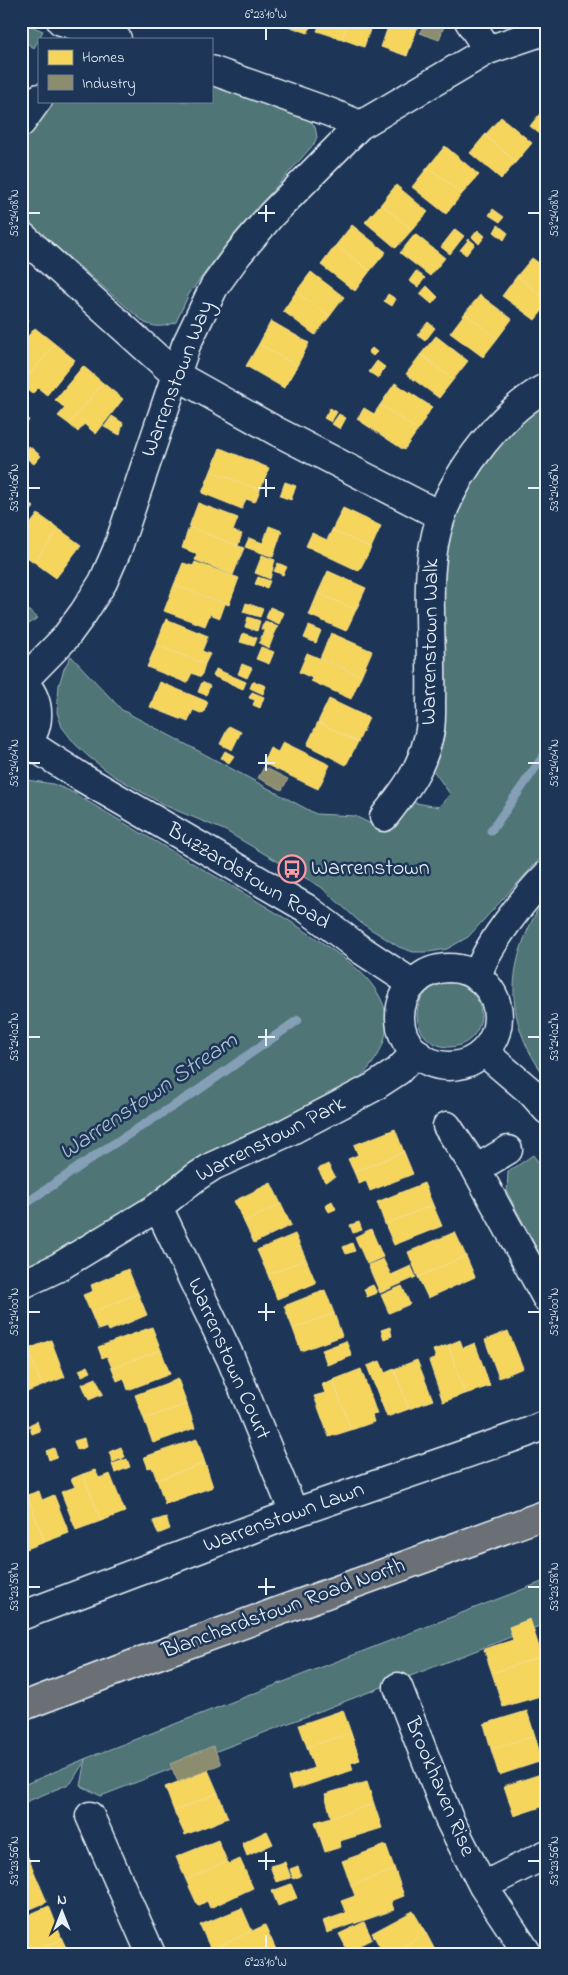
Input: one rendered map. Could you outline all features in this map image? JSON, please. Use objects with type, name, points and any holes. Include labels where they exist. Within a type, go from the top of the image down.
[{"type":"main road","name":"Blanchardstown Road North","points":[[21,1707],[153,1656],[547,1514]]},
{"type":"street","points":[[468,21],[488,50]]},
{"type":"street","points":[[69,29],[112,38]]},
{"type":"street","name":"Warrenstown Way","points":[[22,681],[65,638],[103,582],[120,541],[186,345],[211,293],[238,254],[289,196],[359,126],[488,50],[544,31]]},
{"type":"street","points":[[212,70],[321,108],[359,126]]},
{"type":"street","points":[[21,123],[38,99]]},
{"type":"street","points":[[21,235],[176,375],[276,431],[441,516]]},
{"type":"street","name":"Warrenstown Walk","points":[[384,817],[421,788],[422,761],[429,737],[432,670],[430,578],[436,534],[441,516],[462,475],[489,436],[508,416],[547,387]]},
{"type":"street","points":[[22,681],[32,692],[37,711],[35,731],[25,746]]},
{"type":"street","name":"Buzzardstown Road","points":[[25,746],[306,908],[360,949],[413,984]]},
{"type":"street","points":[[478,977],[484,958],[493,942],[547,875]]},
{"type":"street","points":[[452,968],[466,971],[478,977],[490,990],[497,1005],[498,1022],[494,1038],[484,1052],[472,1061],[458,1065],[442,1066],[428,1061],[416,1052],[406,1041],[401,1026],[401,1011],[405,997],[413,984],[424,975],[437,970],[452,968]]},
{"type":"street","name":"Warrenstown Park","points":[[21,1285],[57,1268],[158,1207],[196,1176],[213,1166],[286,1132],[372,1088],[398,1071],[416,1052]]},
{"type":"street","points":[[484,1052],[532,1093],[547,1110]]},
{"type":"street","points":[[447,1126],[476,1169],[547,1300]]},
{"type":"street","points":[[476,1169],[508,1150]]},
{"type":"street","name":"Warrenstown Court","points":[[158,1207],[231,1359],[294,1513]]},
{"type":"street","name":"Warrenstown Lawn","points":[[21,1616],[294,1513],[547,1424]]},
{"type":"street","name":"Brookhaven Rise","points":[[398,1687],[447,1815],[483,1886],[528,1954]]},
{"type":"street","points":[[90,1816],[151,1954]]},
{"type":"street","name":"Brookhaven Rise","points":[[483,1886],[547,1854]]},
{"type":"green space","points":[[21,22],[43,31],[34,48],[21,39]]},
{"type":"green space","points":[[212,82],[309,119],[315,127],[317,137],[314,144],[231,238],[189,294],[176,322],[164,326],[153,326],[145,323],[21,216],[21,140],[48,102],[212,102]]},
{"type":"green space","points":[[547,400],[547,851],[468,937],[447,949],[428,952],[413,952],[399,947],[361,923],[321,887],[224,830],[166,806],[114,776],[75,744],[62,727],[57,712],[59,685],[71,656],[122,710],[316,814],[355,816],[387,832],[410,802],[439,807],[450,794],[433,770],[441,715],[440,608],[445,550],[453,523],[470,484],[508,430]]},
{"type":"green space","points":[[21,605],[38,618],[21,629]]},
{"type":"green space","points":[[27,780],[53,784],[70,791],[287,919],[314,937],[350,963],[364,976],[381,999],[387,1022],[383,1045],[378,1055],[364,1074],[355,1082],[188,1168],[81,1243],[21,1275],[21,781]]},
{"type":"green space","points":[[547,894],[547,1079],[532,1056],[521,1033],[515,1010],[514,987],[523,941]]},
{"type":"green space","points":[[443,983],[455,983],[472,992],[479,1003],[481,1015],[479,1027],[472,1038],[455,1047],[443,1047],[431,1042],[422,1033],[417,1021],[417,1009],[422,997],[431,988]]},
{"type":"green space","points":[[533,1155],[547,1174],[547,1268],[507,1192],[508,1172]]},
{"type":"green space","points":[[547,1580],[547,1623],[101,1796],[81,1786],[86,1759],[71,1783],[21,1804],[21,1786],[87,1758]]},
{"type":"building: Homes","points":[[283,21],[312,21],[308,33],[282,24]]},
{"type":"building: Homes","points":[[321,21],[348,21],[342,39],[317,31]]},
{"type":"building: Homes","points":[[348,21],[373,21],[364,47],[342,39]]},
{"type":"building: Homes","points":[[390,21],[420,21],[407,56],[381,47]]},
{"type":"building: Homes","points":[[547,106],[547,140],[530,126]]},
{"type":"building: Homes","points":[[501,117],[532,143],[516,162],[485,135]]},
{"type":"building: Homes","points":[[485,135],[516,162],[501,179],[470,153]]},
{"type":"building: Homes","points":[[445,146],[479,175],[462,194],[428,167]]},
{"type":"building: Homes","points":[[428,167],[462,194],[446,214],[412,187]]},
{"type":"building: Homes","points":[[396,185],[428,212],[412,230],[381,204]]},
{"type":"building: Homes","points":[[381,204],[412,230],[396,248],[365,222]]},
{"type":"building: Homes","points":[[493,209],[504,217],[500,222],[489,215]]},
{"type":"building: Homes","points":[[352,225],[386,252],[370,271],[336,245]]},
{"type":"building: Homes","points":[[498,225],[508,233],[504,240],[494,232]]},
{"type":"building: Homes","points":[[455,229],[464,236],[450,254],[441,247]]},
{"type":"building: Homes","points":[[478,230],[485,236],[479,244],[472,237]]},
{"type":"building: Homes","points":[[415,234],[445,258],[430,276],[400,253]]},
{"type":"building: Homes","points":[[469,239],[475,244],[466,255],[460,250]]},
{"type":"building: Homes","points":[[547,244],[547,257],[540,252]]},
{"type":"building: Homes","points":[[336,245],[370,271],[355,291],[321,265]]},
{"type":"building: Homes","points":[[532,258],[547,269],[547,300],[517,276]]},
{"type":"building: Homes","points":[[416,271],[425,278],[418,287],[409,281]]},
{"type":"building: Homes","points":[[311,272],[344,297],[330,316],[296,292]]},
{"type":"building: Homes","points":[[517,276],[547,300],[547,305],[535,320],[502,296]]},
{"type":"building: Homes","points":[[427,286],[438,297],[432,304],[420,294]]},
{"type":"building: Homes","points":[[296,292],[330,316],[315,335],[283,311]]},
{"type":"building: Homes","points":[[388,294],[396,299],[392,306],[384,301]]},
{"type":"building: Homes","points":[[480,295],[512,319],[497,339],[465,313]]},
{"type":"building: Homes","points":[[465,313],[497,339],[483,357],[450,333]]},
{"type":"building: Homes","points":[[21,314],[29,320],[21,330]]},
{"type":"building: Homes","points":[[271,321],[309,343],[297,366],[259,344]]},
{"type":"building: Homes","points":[[428,322],[435,328],[425,341],[417,335]]},
{"type":"building: Homes","points":[[35,328],[55,344],[21,385],[21,344]]},
{"type":"building: Homes","points":[[436,336],[468,361],[453,380],[421,354]]},
{"type":"building: Homes","points":[[55,344],[75,360],[47,395],[38,388],[32,394],[21,385]]},
{"type":"building: Homes","points":[[259,344],[297,366],[284,388],[246,366]]},
{"type":"building: Homes","points":[[372,348],[377,352],[373,356],[368,352]]},
{"type":"building: Homes","points":[[421,354],[453,380],[439,398],[406,374]]},
{"type":"building: Homes","points":[[377,361],[385,367],[378,378],[369,372]]},
{"type":"building: Homes","points":[[83,366],[103,383],[69,424],[58,416],[65,408],[55,400]]},
{"type":"building: Homes","points":[[103,383],[123,399],[96,434],[84,424],[78,432],[69,424]]},
{"type":"building: Homes","points":[[395,383],[432,407],[418,430],[380,405]]},
{"type":"building: Homes","points":[[380,405],[418,430],[404,450],[357,419],[364,408],[374,414]]},
{"type":"building: Homes","points":[[330,408],[337,412],[331,422],[324,418]]},
{"type":"building: Homes","points":[[339,414],[346,418],[340,429],[332,424]]},
{"type":"building: Homes","points":[[23,415],[29,420],[23,429],[21,417]]},
{"type":"building: Homes","points":[[112,416],[123,423],[120,435],[104,427]]},
{"type":"building: Homes","points":[[29,446],[41,456],[34,464],[22,455]]},
{"type":"building: Homes","points":[[220,448],[269,468],[260,490],[211,471]]},
{"type":"building: Homes","points":[[211,471],[260,490],[255,502],[246,499],[242,509],[202,493]]},
{"type":"building: Homes","points":[[285,482],[296,486],[291,500],[280,496]]},
{"type":"building: Homes","points":[[21,497],[34,507],[21,524]]},
{"type":"building: Homes","points":[[198,503],[238,518],[233,531],[242,534],[238,546],[189,527]]},
{"type":"building: Homes","points":[[343,508],[381,526],[371,548],[332,530]]},
{"type":"building: Homes","points":[[38,514],[59,529],[34,562],[21,553],[21,536]]},
{"type":"building: Homes","points":[[269,526],[282,531],[273,557],[245,547],[249,538],[263,543]]},
{"type":"building: Homes","points":[[189,527],[244,548],[233,575],[195,560],[197,554],[182,548]]},
{"type":"building: Homes","points":[[59,529],[81,545],[56,578],[34,562]]},
{"type":"building: Homes","points":[[332,530],[371,548],[359,571],[306,546],[312,533],[327,540]]},
{"type":"building: Homes","points":[[262,555],[275,560],[270,579],[255,573]]},
{"type":"building: Homes","points":[[195,562],[239,578],[229,605],[174,585],[183,563],[193,566]]},
{"type":"building: Homes","points":[[278,563],[287,567],[283,575],[274,571]]},
{"type":"building: Homes","points":[[328,571],[366,588],[356,610],[318,593]]},
{"type":"building: Homes","points":[[258,577],[270,581],[267,588],[255,584]]},
{"type":"building: Homes","points":[[174,585],[225,604],[220,618],[210,614],[205,626],[164,611]]},
{"type":"building: Homes","points":[[318,593],[356,610],[346,631],[309,615]]},
{"type":"building: Homes","points":[[246,603],[263,609],[260,617],[243,612]]},
{"type":"building: Homes","points":[[270,607],[284,613],[279,624],[266,618]]},
{"type":"building: Homes","points":[[248,617],[260,621],[257,631],[245,627]]},
{"type":"building: Homes","points":[[166,619],[208,636],[202,651],[210,654],[205,664],[156,645]]},
{"type":"building: Homes","points":[[265,621],[278,627],[274,635],[261,629]]},
{"type":"building: Homes","points":[[309,626],[321,631],[316,643],[304,638]]},
{"type":"building: Homes","points":[[264,631],[274,635],[269,648],[259,643]]},
{"type":"building: Homes","points":[[243,633],[257,638],[254,646],[240,642]]},
{"type":"building: Homes","points":[[331,633],[372,651],[361,676],[320,658]]},
{"type":"building: Homes","points":[[156,645],[205,664],[201,677],[192,673],[187,683],[147,667]]},
{"type":"building: Homes","points":[[261,647],[274,652],[269,664],[256,659]]},
{"type":"building: Homes","points":[[307,653],[361,676],[351,699],[311,681],[312,678],[299,672]]},
{"type":"building: Homes","points":[[242,664],[252,668],[247,678],[238,674]]},
{"type":"building: Homes","points":[[216,669],[246,682],[243,689],[213,676]]},
{"type":"building: Homes","points":[[253,681],[266,686],[263,694],[250,688]]},
{"type":"building: Homes","points":[[160,682],[208,702],[203,714],[193,710],[188,722],[150,707]]},
{"type":"building: Homes","points":[[202,682],[210,686],[206,695],[198,692]]},
{"type":"building: Homes","points":[[252,692],[264,697],[260,708],[253,705],[255,700],[249,698]]},
{"type":"building: Homes","points":[[329,699],[369,718],[358,742],[318,722]]},
{"type":"building: Homes","points":[[318,722],[358,742],[346,765],[307,745]]},
{"type":"building: Homes","points":[[229,726],[241,732],[232,750],[220,744]]},
{"type":"building: Homes","points":[[283,742],[330,765],[318,789],[263,763],[270,748],[278,752]]},
{"type":"building: Homes","points":[[225,751],[234,756],[229,763],[221,758]]},
{"type":"building: Homes","points":[[395,1129],[404,1152],[354,1172],[348,1159],[358,1155],[354,1145]]},
{"type":"building: Homes","points":[[404,1152],[413,1174],[370,1191],[366,1181],[359,1184],[354,1172]]},
{"type":"building: Homes","points":[[328,1164],[335,1177],[325,1182],[318,1169]]},
{"type":"building: Homes","points":[[271,1183],[281,1204],[244,1222],[234,1201]]},
{"type":"building: Homes","points":[[424,1183],[433,1205],[385,1224],[377,1202]]},
{"type":"building: Homes","points":[[332,1201],[336,1209],[329,1212],[325,1205]]},
{"type":"building: Homes","points":[[281,1204],[291,1225],[254,1243],[244,1222]]},
{"type":"building: Homes","points":[[433,1205],[442,1226],[394,1245],[385,1224]]},
{"type":"building: Homes","points":[[359,1222],[362,1230],[353,1233],[350,1225]]},
{"type":"building: Homes","points":[[371,1229],[383,1257],[367,1264],[355,1237]]},
{"type":"building: Homes","points":[[455,1232],[466,1256],[418,1277],[408,1252]]},
{"type":"building: Homes","points":[[295,1234],[306,1259],[268,1275],[257,1250]]},
{"type":"building: Homes","points":[[352,1243],[355,1251],[346,1254],[343,1247]]},
{"type":"building: Homes","points":[[466,1256],[475,1277],[428,1298],[418,1277]]},
{"type":"building: Homes","points":[[306,1259],[316,1283],[277,1299],[268,1275]]},
{"type":"building: Homes","points":[[383,1259],[391,1275],[411,1266],[416,1277],[380,1293],[368,1265]]},
{"type":"building: Homes","points":[[128,1269],[138,1293],[91,1313],[83,1295],[93,1291],[91,1285]]},
{"type":"building: Homes","points":[[373,1285],[377,1293],[367,1297],[364,1289]]},
{"type":"building: Homes","points":[[402,1286],[410,1304],[389,1313],[381,1295]]},
{"type":"building: Homes","points":[[325,1290],[334,1313],[293,1329],[284,1306]]},
{"type":"building: Homes","points":[[138,1293],[147,1315],[109,1331],[107,1327],[98,1330],[91,1313]]},
{"type":"building: Homes","points":[[334,1313],[342,1336],[301,1351],[293,1329]]},
{"type":"building: Homes","points":[[152,1327],[161,1350],[112,1368],[107,1356],[102,1358],[98,1347]]},
{"type":"building: Homes","points":[[390,1327],[392,1336],[384,1339],[381,1330]]},
{"type":"building: Homes","points":[[508,1331],[523,1368],[499,1378],[485,1340]]},
{"type":"building: Homes","points":[[51,1340],[65,1377],[42,1386],[28,1349]]},
{"type":"building: Homes","points":[[460,1340],[463,1348],[475,1343],[490,1386],[465,1394],[448,1345]]},
{"type":"building: Homes","points":[[346,1341],[352,1356],[327,1365],[322,1350]]},
{"type":"building: Homes","points":[[448,1345],[465,1394],[443,1402],[429,1361],[436,1358],[433,1350]]},
{"type":"building: Homes","points":[[28,1349],[42,1386],[22,1394],[21,1351]]},
{"type":"building: Homes","points":[[161,1350],[170,1374],[128,1390],[124,1378],[117,1381],[112,1368]]},
{"type":"building: Homes","points":[[417,1360],[433,1400],[409,1409],[394,1369]]},
{"type":"building: Homes","points":[[380,1361],[385,1373],[394,1369],[409,1409],[387,1417],[367,1366]]},
{"type":"building: Homes","points":[[88,1366],[91,1372],[82,1376],[79,1370]]},
{"type":"building: Homes","points":[[361,1369],[377,1414],[372,1415],[374,1422],[351,1430],[333,1380]]},
{"type":"building: Homes","points":[[96,1378],[103,1394],[89,1400],[82,1384]]},
{"type":"building: Homes","points":[[178,1379],[187,1404],[144,1419],[135,1395]]},
{"type":"building: Homes","points":[[333,1380],[351,1430],[329,1437],[314,1396],[325,1393],[322,1384]]},
{"type":"building: Homes","points":[[187,1404],[195,1428],[153,1443],[144,1419]]},
{"type":"building: Homes","points":[[37,1421],[40,1431],[32,1434],[29,1425]]},
{"type":"building: Homes","points":[[84,1438],[86,1447],[77,1450],[74,1441]]},
{"type":"building: Homes","points":[[197,1439],[205,1463],[157,1480],[152,1467],[148,1468],[144,1457]]},
{"type":"building: Homes","points":[[121,1447],[125,1457],[113,1462],[109,1452]]},
{"type":"building: Homes","points":[[54,1448],[57,1457],[49,1460],[46,1451]]},
{"type":"building: Homes","points":[[127,1459],[130,1467],[115,1473],[112,1464]]},
{"type":"building: Homes","points":[[205,1463],[213,1487],[165,1504],[157,1480]]},
{"type":"building: Homes","points":[[95,1470],[99,1478],[110,1474],[125,1512],[101,1521],[83,1474]]},
{"type":"building: Homes","points":[[83,1474],[101,1521],[76,1530],[61,1492],[75,1487],[71,1479]]},
{"type":"building: Homes","points":[[39,1491],[42,1500],[54,1495],[69,1533],[45,1542],[27,1495]]},
{"type":"building: Homes","points":[[27,1495],[45,1542],[21,1551],[21,1498]]},
{"type":"building: Homes","points":[[166,1517],[170,1529],[158,1534],[153,1521]]},
{"type":"building: Homes","points":[[530,1619],[542,1656],[492,1673],[484,1649],[513,1640],[509,1627]]},
{"type":"building: Homes","points":[[542,1656],[547,1668],[547,1694],[503,1707],[492,1673]]},
{"type":"building: Homes","points":[[343,1710],[351,1733],[307,1747],[299,1725]]},
{"type":"building: Homes","points":[[527,1711],[535,1736],[491,1749],[484,1724]]},
{"type":"building: Homes","points":[[351,1733],[360,1760],[351,1763],[353,1770],[292,1790],[288,1777],[314,1768],[307,1747]]},
{"type":"building: Homes","points":[[535,1736],[542,1761],[499,1775],[491,1749]]},
{"type":"building: Homes","points":[[208,1770],[218,1793],[174,1811],[165,1787]]},
{"type":"building: Homes","points":[[547,1772],[547,1805],[514,1816],[504,1786]]},
{"type":"building: Homes","points":[[367,1782],[374,1804],[331,1817],[325,1794]]},
{"type":"building: Homes","points":[[218,1793],[228,1818],[185,1835],[174,1811]]},
{"type":"building: Homes","points":[[374,1804],[382,1828],[340,1841],[341,1847],[325,1852],[315,1822]]},
{"type":"building: Homes","points":[[267,1831],[273,1844],[247,1856],[242,1843]]},
{"type":"building: Homes","points":[[218,1840],[227,1861],[186,1880],[176,1857]]},
{"type":"building: Homes","points":[[386,1845],[395,1870],[351,1885],[342,1861]]},
{"type":"building: Homes","points":[[25,1850],[35,1874],[21,1880],[21,1851]]},
{"type":"building: Homes","points":[[240,1859],[253,1888],[210,1908],[207,1901],[198,1906],[186,1880],[227,1861],[229,1864]]},
{"type":"building: Homes","points":[[285,1862],[291,1878],[276,1882],[270,1866]]},
{"type":"building: Homes","points":[[298,1866],[301,1876],[293,1879],[290,1869]]},
{"type":"building: Homes","points":[[395,1870],[404,1896],[391,1901],[394,1910],[327,1933],[323,1921],[346,1913],[341,1901],[355,1896],[351,1885]]},
{"type":"building: Homes","points":[[35,1874],[47,1902],[21,1913],[21,1880]]},
{"type":"building: Homes","points":[[291,1884],[297,1898],[278,1906],[272,1891]]},
{"type":"building: Homes","points":[[49,1906],[62,1939],[27,1954],[21,1954],[21,1918]]},
{"type":"building: Homes","points":[[242,1908],[252,1931],[211,1950],[200,1925]]},
{"type":"building: Homes","points":[[413,1911],[426,1933],[390,1954],[384,1954],[372,1933]]},
{"type":"building: Homes","points":[[364,1922],[372,1939],[348,1951],[339,1934]]},
{"type":"building: Homes","points":[[265,1925],[278,1954],[212,1954],[211,1950]]},
{"type":"building: Homes","points":[[426,1933],[437,1954],[390,1954]]},
{"type":"building: Homes","points":[[62,1939],[69,1954],[27,1954]]},
{"type":"building: Industry","points":[[425,21],[446,21],[439,40],[420,33]]},
{"type":"building: Industry","points":[[264,767],[288,779],[282,790],[258,778]]},
{"type":"building: Industry","points":[[213,1746],[221,1764],[178,1782],[170,1764]]},
{"type":"waterway","name":"Warrenstown Stream","points":[[491,831],[547,751]]},
{"type":"waterway","name":"Warrenstown Stream","points":[[21,1207],[99,1153],[197,1091],[298,1020]]},
{"type":"place","name":"Warrenstown","points":[[292,869]]}]
